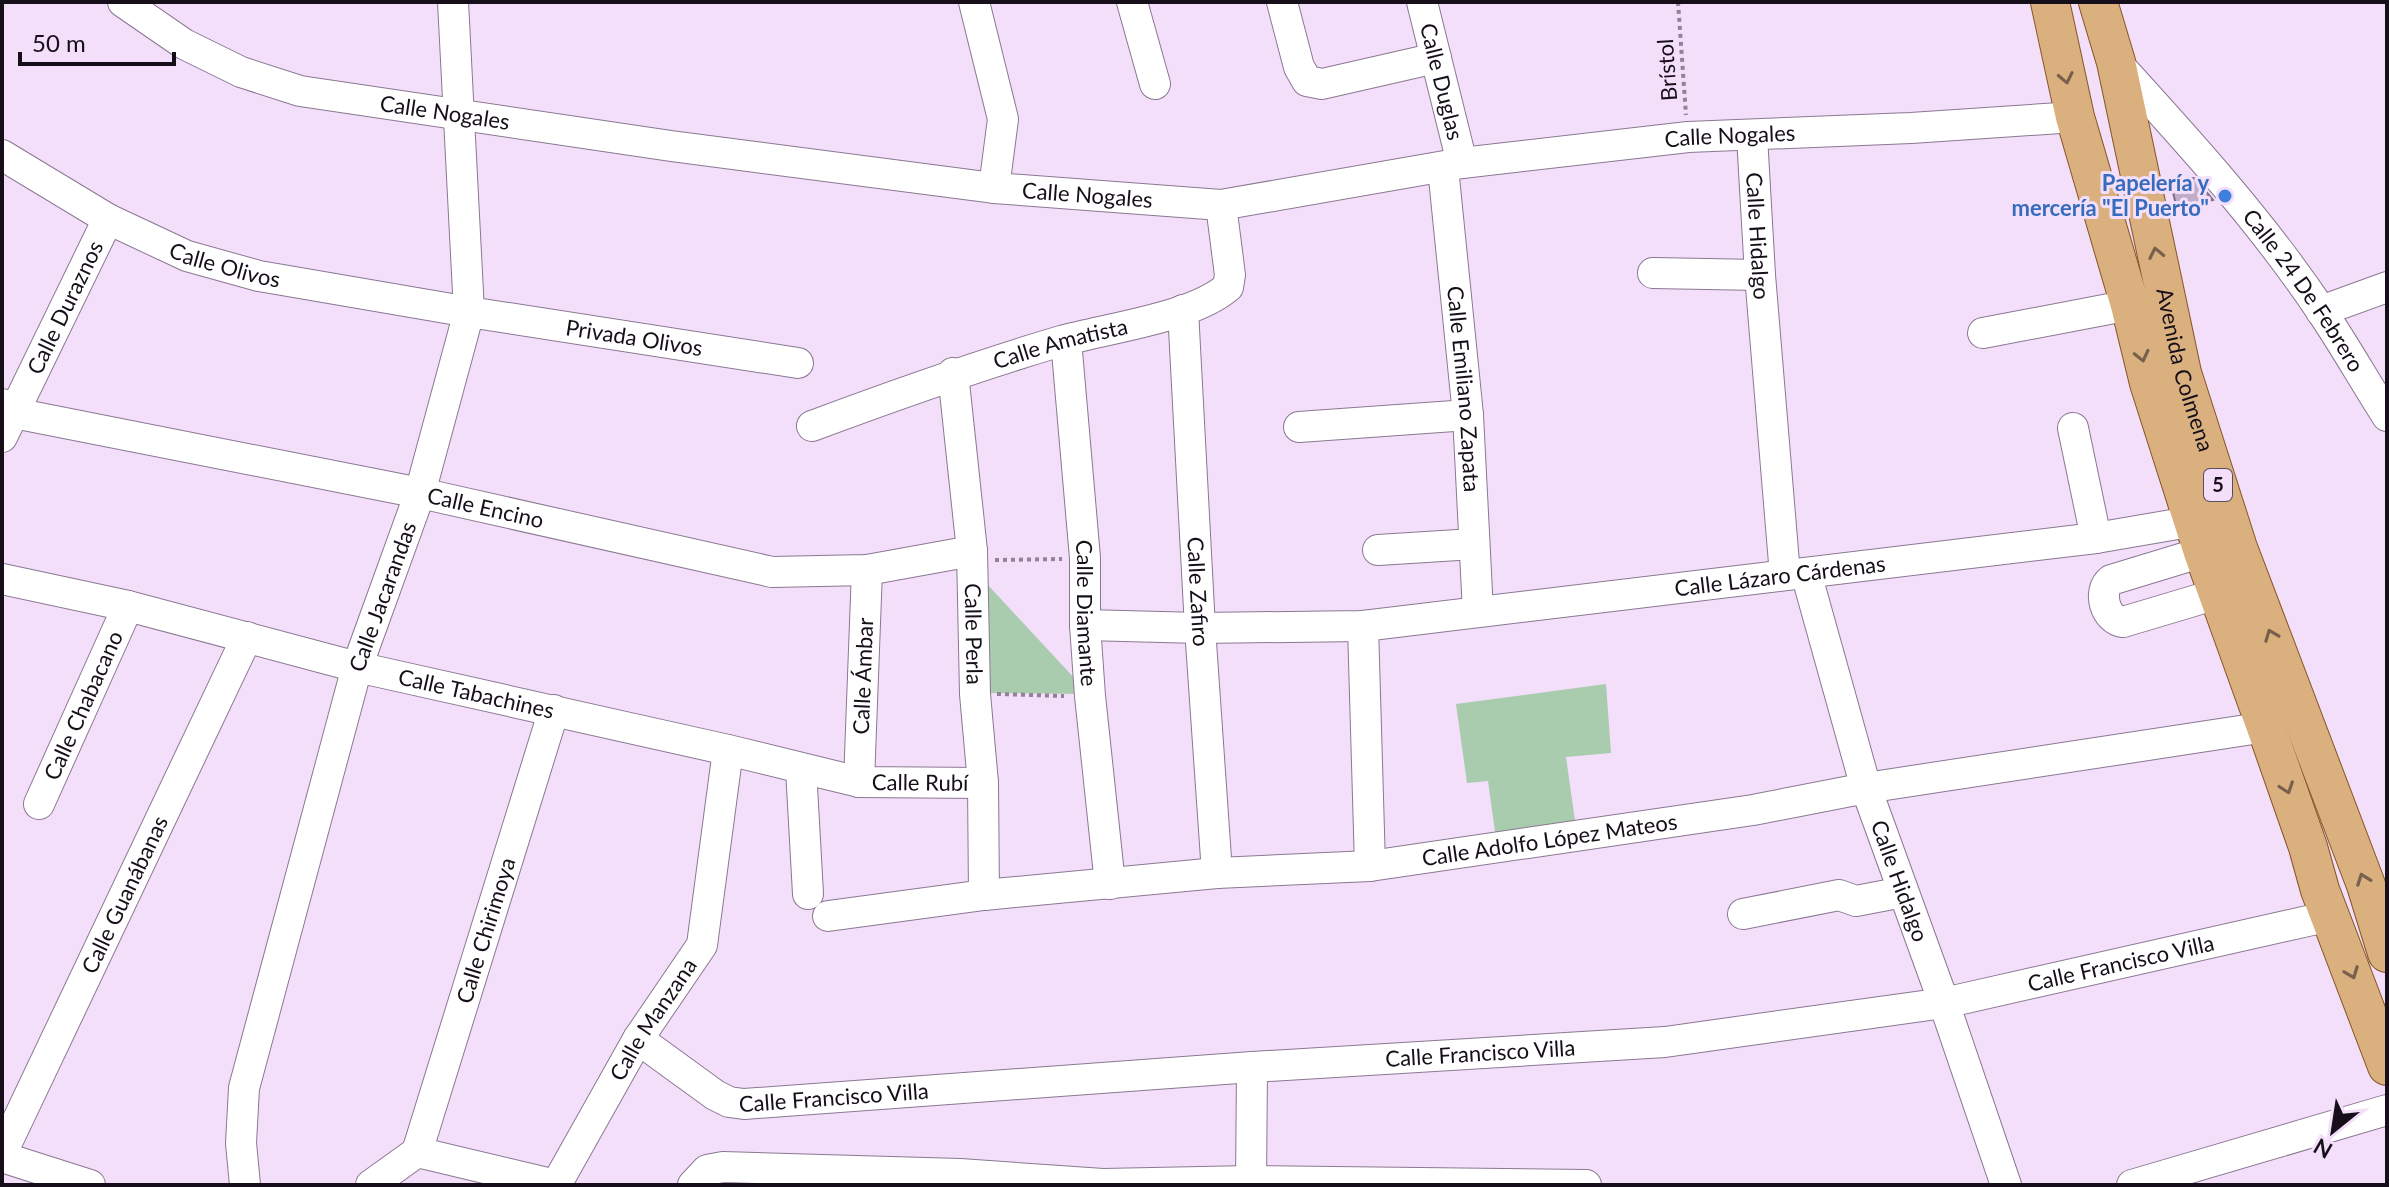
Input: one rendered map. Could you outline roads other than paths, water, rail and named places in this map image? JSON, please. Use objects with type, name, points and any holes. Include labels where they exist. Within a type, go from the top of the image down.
[{"type":"main road","name":"5","points":[[2050,2],[2075,117],[2130,305],[2149,383],[2217,594],[2330,916],[2387,1066]]},
{"type":"main road","name":"Avenida Colmena","points":[[2098,2],[2116,62],[2182,373],[2238,548],[2366,885],[2387,953]]},
{"type":"street","name":"Calle Nogales","points":[[123,2],[184,44],[241,72],[300,91],[671,146],[994,188],[1221,205],[1453,165],[1688,137],[2075,117]]},
{"type":"street","name":"Calle Jacarandas","points":[[245,1185],[241,1143],[244,1088],[357,667],[420,493],[469,312],[453,2]]},
{"type":"street","points":[[974,2],[1003,119],[994,188]]},
{"type":"street","points":[[1132,2],[1155,84]]},
{"type":"street","points":[[1282,2],[1299,67],[1307,81],[1322,84],[1436,58]]},
{"type":"street","name":"Calle Duglas","points":[[1422,2],[1436,58],[1453,165]]},
{"type":"street","name":"Calle 24 De Febrero","points":[[2116,62],[2263,233],[2321,311],[2384,405]]},
{"type":"street","name":"Calle Hidalgo","points":[[1752,136],[1760,275],[1795,574],[1866,788],[2006,1185]]},
{"type":"street","name":"Calle Olivos","points":[[2,155],[108,219],[187,256],[259,276],[469,312]]},
{"type":"street","name":"Calle Emiliano Zapata","points":[[1453,165],[1478,612]]},
{"type":"street","name":"Calle Amatista","points":[[812,426],[953,373],[1183,310],[1218,295],[1228,287],[1230,275],[1221,205]]},
{"type":"street","name":"Calle Duraznos","points":[[6,418],[108,219]]},
{"type":"street","points":[[1653,273],[1760,275]]},
{"type":"street","points":[[2321,311],[2387,287]]},
{"type":"street","points":[[1983,333],[2130,305]]},
{"type":"street","name":"Calle Zafiro","points":[[1183,310],[1217,873]]},
{"type":"street","name":"Privada Olivos","points":[[469,312],[798,363]]},
{"type":"street","name":"Calle Diamante","points":[[1066,340],[1085,558],[1085,625],[1090,696],[1110,884]]},
{"type":"street","name":"Calle Perla","points":[[953,373],[972,556],[975,694],[983,783],[984,895]]},
{"type":"street","points":[[1299,427],[1468,415]]},
{"type":"street","name":"Calle Encino","points":[[6,418],[420,493],[772,572],[867,570],[972,556]]},
{"type":"street","points":[[2073,428],[2096,538]]},
{"type":"street","points":[[2199,536],[2111,580],[2104,585],[2102,592],[2115,622],[2217,594]]},
{"type":"street","name":"Calle Lázaro Cárdenas","points":[[1085,625],[1200,628],[1363,626],[2096,538],[2199,536]]},
{"type":"street","points":[[1378,550],[1474,544]]},
{"type":"street","name":"Calle Ámbar","points":[[859,782],[867,570]]},
{"type":"street","name":"Calle Tabachines","points":[[2,579],[128,606],[357,667],[859,782]]},
{"type":"street","name":"Calle Chabacano","points":[[39,804],[128,606]]},
{"type":"street","points":[[1363,626],[1370,866]]},
{"type":"street","name":"Calle Guanábanas","points":[[2,1155],[247,637]]},
{"type":"street","name":"Calle Chirimoya","points":[[417,1152],[554,710]]},
{"type":"street","name":"Calle Adolfo López Mateos","points":[[801,769],[818,905],[984,895],[1217,873],[1370,866],[1753,810],[1866,788],[2266,727]]},
{"type":"street","name":"Calle Manzana","points":[[556,1185],[638,1039],[702,945],[728,750]]},
{"type":"street","name":"Calle Rubí","points":[[859,782],[983,783]]},
{"type":"street","points":[[1743,914],[1839,895],[1856,901],[1903,892]]},
{"type":"street","name":"Calle Francisco Villa","points":[[638,1039],[715,1095],[744,1104],[1252,1067],[1665,1042],[1944,1003],[2330,916]]},
{"type":"street","points":[[1251,1183],[1252,1067]]},
{"type":"street","points":[[2132,1185],[2387,1110]]},
{"type":"street","points":[[371,1185],[417,1152],[556,1185]]},
{"type":"street","points":[[2,1155],[90,1185]]},
{"type":"street","points":[[700,1178],[723,1167],[826,1178],[1103,1185],[1586,1185]]},
{"type":"place","name":"Papelería y mercería \"El Puerto\"","points":[[2225,196]]}]
